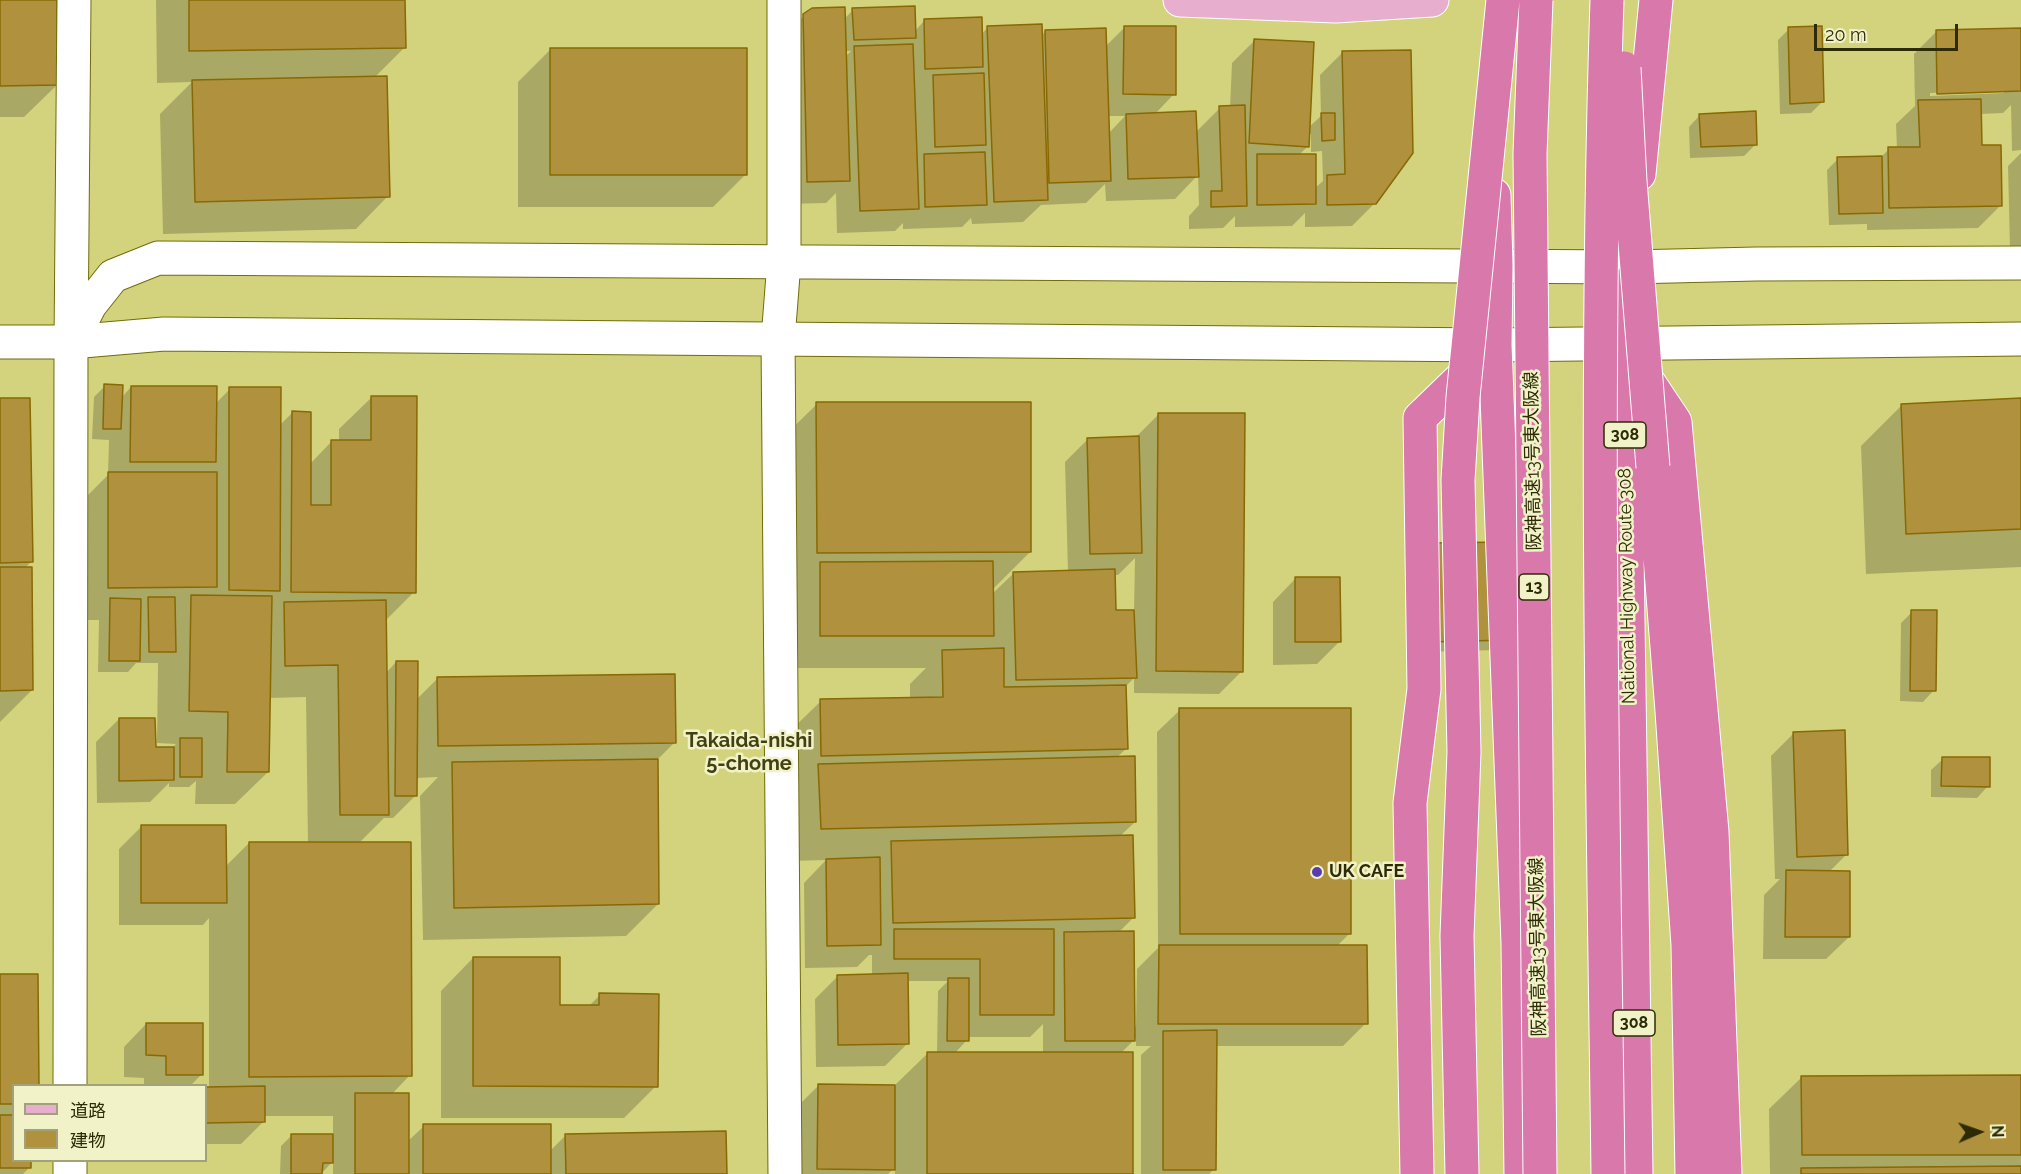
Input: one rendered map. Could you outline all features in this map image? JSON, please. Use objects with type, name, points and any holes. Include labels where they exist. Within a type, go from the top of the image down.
[{"type":"highway","points":[[1487,0],[1496,266],[1495,345],[1518,944],[1521,1174]]},
{"type":"highway","points":[[1462,1174],[1457,936],[1464,752],[1458,480],[1462,398],[1503,0]]},
{"type":"highway","name":"阪神高速13号東大阪線","points":[[1536,0],[1530,177],[1540,1174]]},
{"type":"highway","points":[[1607,0],[1601,175],[1600,436],[1608,1174]]},
{"type":"highway","points":[[1622,0],[1630,181],[1688,945],[1692,1174]]},
{"type":"highway","name":"National Highway Route 308","points":[[1636,1174],[1624,344],[1656,0]]},
{"type":"highway","points":[[1624,344],[1675,422],[1712,832],[1725,1174]]},
{"type":"highway","points":[[1418,1174],[1410,803],[1424,688],[1419,418],[1495,345]]},
{"type":"main road","points":[[1179,0],[1336,6],[1432,0]]},
{"type":"street","points":[[70,1084],[74,0]]},
{"type":"street","points":[[784,0],[784,262],[778,339],[785,1174]]},
{"type":"street","points":[[71,342],[90,305],[113,276],[158,258],[1631,267],[2021,263]]},
{"type":"street","points":[[0,342],[71,342],[164,334],[1495,345],[2021,339]]},
{"type":"building","points":[[0,0],[57,0],[58,85],[0,86]]},
{"type":"building","points":[[189,0],[405,0],[406,48],[189,51]]},
{"type":"building","points":[[915,6],[916,38],[854,40],[852,8]]},
{"type":"building","points":[[845,7],[850,181],[807,182],[803,14],[812,8]]},
{"type":"building","points":[[982,17],[983,67],[925,69],[924,19]]},
{"type":"building","points":[[1042,24],[1048,200],[994,202],[987,26]]},
{"type":"building","points":[[1124,26],[1176,26],[1176,95],[1123,94]]},
{"type":"building","points":[[1822,26],[1824,102],[1790,104],[1788,27]]},
{"type":"building","points":[[1106,28],[1111,181],[1049,183],[1045,30]]},
{"type":"building","points":[[2021,28],[2021,91],[1937,94],[1936,30]]},
{"type":"building","points":[[1254,39],[1314,42],[1309,147],[1249,143]]},
{"type":"building","points":[[913,44],[919,209],[860,211],[854,46]]},
{"type":"building","points":[[550,48],[747,48],[747,175],[550,175]]},
{"type":"building","points":[[1411,50],[1413,153],[1376,204],[1327,205],[1327,175],[1345,174],[1342,51]]},
{"type":"building","points":[[984,73],[986,145],[935,147],[933,75]]},
{"type":"building","points":[[387,76],[390,197],[195,202],[192,80]]},
{"type":"building","points":[[1981,99],[1982,145],[2001,145],[2002,206],[1889,208],[1888,147],[1920,147],[1918,100]]},
{"type":"building","points":[[1245,105],[1247,206],[1211,207],[1211,191],[1222,191],[1219,106]]},
{"type":"building","points":[[1196,111],[1199,177],[1128,179],[1126,114]]},
{"type":"building","points":[[1756,111],[1757,145],[1701,147],[1699,114]]},
{"type":"building","points":[[1321,113],[1335,113],[1335,140],[1322,141]]},
{"type":"building","points":[[985,152],[987,205],[925,207],[924,154]]},
{"type":"building","points":[[1257,154],[1316,154],[1316,204],[1257,205]]},
{"type":"building","points":[[1882,156],[1883,213],[1839,214],[1837,157]]},
{"type":"building","points":[[104,384],[123,385],[121,429],[103,429]]},
{"type":"building","points":[[131,386],[217,386],[216,462],[130,462]]},
{"type":"building","points":[[229,387],[281,387],[280,591],[229,590]]},
{"type":"building","points":[[371,396],[417,396],[416,593],[291,592],[292,411],[311,412],[311,505],[331,505],[331,440],[371,440]]},
{"type":"building","points":[[0,398],[30,398],[33,562],[0,563]]},
{"type":"building","points":[[2021,398],[2021,529],[1906,534],[1901,404]]},
{"type":"building","points":[[816,402],[1031,402],[1031,552],[817,553]]},
{"type":"building","points":[[1158,413],[1245,413],[1243,672],[1156,671]]},
{"type":"building","points":[[1139,436],[1142,553],[1090,554],[1087,438]]},
{"type":"building","points":[[108,472],[217,472],[217,587],[108,588]]},
{"type":"building","points":[[1509,542],[1511,640],[1428,642],[1426,543]]},
{"type":"building","points":[[993,561],[994,636],[820,636],[820,562]]},
{"type":"building","points":[[0,567],[32,567],[33,690],[0,691]]},
{"type":"building","points":[[1115,569],[1116,610],[1134,610],[1137,678],[1016,680],[1013,572]]},
{"type":"building","points":[[1295,577],[1340,577],[1341,642],[1295,642]]},
{"type":"building","points":[[191,595],[272,596],[269,772],[227,772],[228,712],[189,711]]},
{"type":"building","points":[[148,597],[175,597],[176,652],[149,652]]},
{"type":"building","points":[[110,598],[141,599],[140,661],[109,661]]},
{"type":"building","points":[[386,600],[389,815],[340,815],[338,665],[285,666],[284,602]]},
{"type":"building","points":[[1911,610],[1937,610],[1936,691],[1910,691]]},
{"type":"building","points":[[1004,648],[1004,687],[1126,685],[1128,749],[821,756],[820,699],[943,697],[942,650]]},
{"type":"building","points":[[396,661],[418,661],[417,796],[395,796]]},
{"type":"building","points":[[675,674],[676,743],[438,746],[437,677]]},
{"type":"building","points":[[1179,708],[1351,708],[1351,934],[1180,934]]},
{"type":"building","points":[[119,718],[155,718],[156,747],[174,747],[174,780],[119,781]]},
{"type":"building","points":[[1845,730],[1848,855],[1797,857],[1793,732]]},
{"type":"building","points":[[180,738],[202,738],[202,777],[180,777]]},
{"type":"building","points":[[1135,756],[1136,822],[821,829],[818,764]]},
{"type":"building","points":[[1942,757],[1990,757],[1990,787],[1941,786]]},
{"type":"building","points":[[658,759],[659,904],[454,908],[452,762]]},
{"type":"building","points":[[141,825],[226,825],[227,903],[141,903]]},
{"type":"building","points":[[1133,835],[1135,918],[893,923],[891,841]]},
{"type":"building","points":[[249,842],[411,842],[412,1076],[249,1077]]},
{"type":"building","points":[[880,857],[881,945],[827,946],[826,859]]},
{"type":"building","points":[[1786,870],[1850,871],[1850,937],[1785,937]]},
{"type":"building","points":[[894,929],[1054,929],[1054,1015],[980,1015],[980,959],[894,959]]},
{"type":"building","points":[[1134,931],[1135,1041],[1065,1041],[1064,932]]},
{"type":"building","points":[[1159,945],[1367,945],[1368,1024],[1158,1024]]},
{"type":"building","points":[[473,957],[560,957],[560,1005],[599,1005],[599,993],[659,994],[658,1087],[473,1086]]},
{"type":"building","points":[[908,973],[909,1044],[838,1045],[837,975]]},
{"type":"building","points":[[0,974],[38,974],[39,1084],[12,1084],[12,1104],[0,1104]]},
{"type":"building","points":[[948,978],[969,978],[969,1041],[947,1041]]},
{"type":"building","points":[[146,1023],[203,1023],[203,1075],[166,1075],[166,1056],[146,1055]]},
{"type":"building","points":[[1217,1030],[1216,1170],[1163,1170],[1163,1031]]},
{"type":"building","points":[[927,1052],[1133,1052],[1133,1174],[927,1174]]},
{"type":"building","points":[[2021,1075],[2021,1155],[1802,1155],[1801,1076]]},
{"type":"building","points":[[818,1084],[895,1085],[895,1170],[817,1169]]},
{"type":"building","points":[[265,1086],[265,1122],[207,1123],[207,1087]]},
{"type":"building","points":[[355,1093],[409,1093],[409,1174],[355,1174]]},
{"type":"building","points":[[0,1115],[12,1115],[12,1162],[31,1162],[31,1168],[0,1168]]},
{"type":"building","points":[[423,1124],[551,1124],[551,1174],[423,1174]]},
{"type":"building","points":[[726,1131],[727,1174],[566,1174],[565,1134]]},
{"type":"building","points":[[291,1134],[333,1134],[333,1163],[323,1163],[322,1174],[291,1174]]},
{"type":"building","points":[[2021,1166],[2021,1174],[1801,1174],[1801,1168]]},
{"type":"place","name":"UK CAFE","points":[[1317,872]]},
{"type":"district","name":"Takaida-nishi 5-chome","points":[[749,752]]}]
